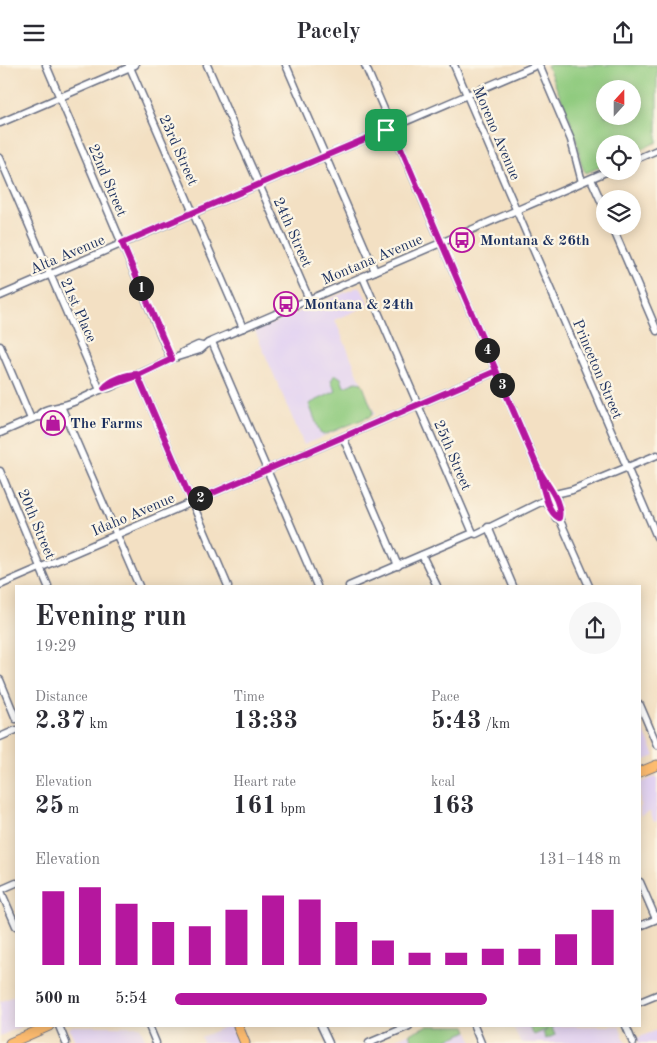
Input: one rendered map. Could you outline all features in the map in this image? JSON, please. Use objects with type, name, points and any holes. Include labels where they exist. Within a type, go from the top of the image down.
[{"type":"main road","points":[[641,772],[657,765]]},
{"type":"main road","points":[[10,1043],[47,1027]]},
{"type":"main road","points":[[238,1027],[246,1043]]},
{"type":"street","name":"22nd Street","points":[[46,65],[172,359]]},
{"type":"street","name":"24th Street","points":[[207,65],[309,299]]},
{"type":"street","points":[[286,65],[375,271]]},
{"type":"street","points":[[365,65],[551,500],[556,517],[559,518],[589,585]]},
{"type":"street","name":"Moreno Avenue","points":[[454,65],[516,211]]},
{"type":"street","points":[[538,65],[571,140],[582,182]]},
{"type":"street","name":"Alta Avenue","points":[[0,296],[538,65]]},
{"type":"street","points":[[0,123],[131,66]]},
{"type":"street","name":"23rd Street","points":[[131,66],[243,328]]},
{"type":"street","points":[[641,157],[657,150]]},
{"type":"street","name":"21st Place","points":[[0,158],[49,275],[102,389]]},
{"type":"street","name":"Montana Avenue","points":[[0,433],[34,418],[40,412],[61,406],[102,389],[123,377],[137,374],[181,355],[184,356],[212,341],[596,177]]},
{"type":"street","points":[[591,179],[596,190]]},
{"type":"street","name":"Princeton Street","points":[[516,211],[657,537]]},
{"type":"street","points":[[616,235],[657,331]]},
{"type":"street","name":"25th Street","points":[[363,277],[473,533]]},
{"type":"street","points":[[212,341],[317,585]]},
{"type":"street","points":[[0,346],[34,418]]},
{"type":"street","name":"Idaho Avenue","points":[[0,585],[496,371]]},
{"type":"street","points":[[137,374],[228,585]]},
{"type":"street","points":[[61,406],[138,585]]},
{"type":"street","points":[[343,437],[398,565]]},
{"type":"street","points":[[360,584],[398,565],[473,533],[476,534],[530,508],[657,455]]},
{"type":"street","name":"20th Street","points":[[0,471],[48,585]]},
{"type":"street","points":[[488,527],[513,585]]},
{"type":"street","points":[[422,555],[437,585]]},
{"type":"street","points":[[0,680],[15,717]]},
{"type":"street","points":[[641,707],[657,745]]},
{"type":"street","points":[[0,737],[15,730]]},
{"type":"street","points":[[15,883],[0,890],[15,924]]},
{"type":"street","points":[[641,884],[657,919],[641,926]]},
{"type":"street","points":[[641,1002],[657,995]]},
{"type":"street","points":[[59,1027],[66,1043]]},
{"type":"street","points":[[149,1027],[156,1043]]},
{"type":"street","points":[[321,1027],[328,1043]]},
{"type":"street","points":[[474,1027],[481,1043]]},
{"type":"street","points":[[626,1027],[633,1043]]},
{"type":"street","points":[[369,1043],[399,1028]]},
{"type":"shaded area","points":[[360,286],[369,305],[335,320],[375,414],[304,445],[255,331]]},
{"type":"shaded area","points":[[59,415],[67,434],[51,441],[43,422]]},
{"type":"shaded area","points":[[641,724],[655,756],[641,762]]},
{"type":"shaded area","points":[[657,776],[657,821],[654,822],[650,812],[641,816],[641,783]]},
{"type":"shaded area","points":[[15,995],[15,1027],[21,1027],[0,1036],[0,1002]]},
{"type":"shaded area","points":[[140,1027],[147,1043],[76,1043],[69,1028]]},
{"type":"shaded area","points":[[225,1027],[230,1027],[237,1043],[203,1043],[201,1037]]},
{"type":"shaded area","points":[[424,1027],[466,1027],[473,1043],[387,1043]]},
{"type":"shaded area","points":[[513,1027],[619,1027],[626,1043],[520,1043]]},
{"type":"shaded area","points":[[657,1030],[657,1043],[639,1043],[637,1038]]},
{"type":"green space","points":[[547,65],[657,65],[657,142],[641,149],[641,135],[596,135],[596,169],[586,173],[581,164],[572,126]]},
{"type":"green space","points":[[335,374],[341,378],[344,387],[356,382],[362,383],[373,412],[371,416],[324,435],[320,433],[309,404],[336,391],[331,381]]},
{"type":"green space","points":[[424,1027],[466,1027],[468,1031],[439,1043],[413,1043],[409,1034]]},
{"type":"green space","points":[[529,1027],[554,1027],[552,1028],[555,1035],[546,1039],[543,1033],[548,1029],[534,1035]]},
{"type":"place","name":"Montana & 26th","points":[[462,240]]},
{"type":"place","name":"Montana & 24th","points":[[286,304]]},
{"type":"place","name":"The Farms","points":[[53,423]]},
{"type":"route","points":[[386,130],[122,243],[172,359],[137,374],[109,388],[104,388],[107,384],[131,374],[137,374],[192,502],[496,371],[537,466],[546,496],[545,502],[551,506],[556,517],[559,518],[557,497],[542,480],[537,466],[458,280],[392,127],[386,130]]}]
